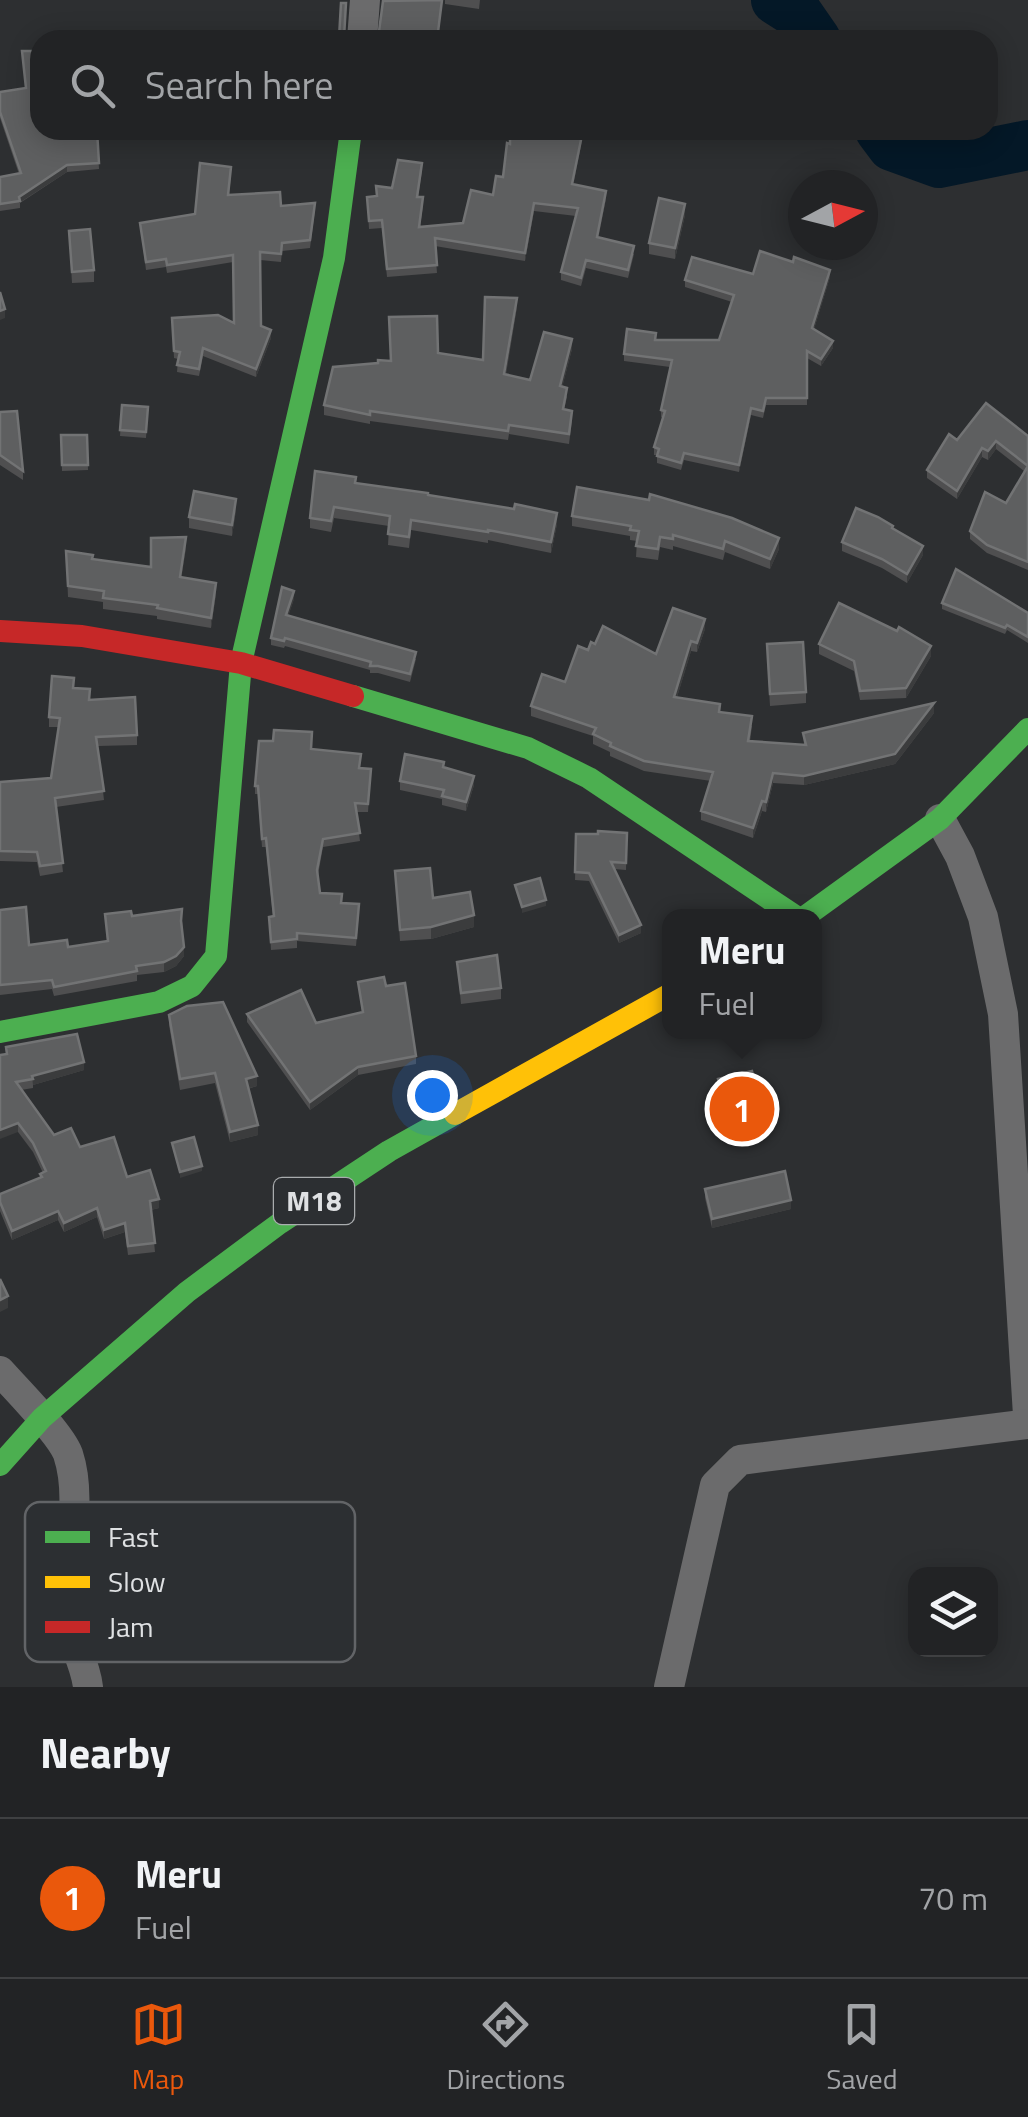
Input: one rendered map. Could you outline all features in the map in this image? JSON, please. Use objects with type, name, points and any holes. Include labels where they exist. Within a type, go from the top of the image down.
[{"type":"street","points":[[363,30],[366,0]]},
{"type":"street","points":[[0,1032],[159,1002],[192,986],[216,956],[242,663],[334,258],[350,140]]},
{"type":"street","points":[[0,631],[82,636],[242,663],[528,748],[590,778],[785,909]]},
{"type":"street","points":[[816,909],[940,819],[1028,729]]},
{"type":"street","points":[[940,819],[960,856],[1016,1013],[1028,1415]]},
{"type":"street","name":"M18","points":[[0,1465],[42,1418],[186,1292],[280,1224],[388,1151],[662,998]]},
{"type":"street","points":[[0,1370],[67,1450],[74,1482],[73,1502]]},
{"type":"street","points":[[668,1687],[715,1484],[740,1460],[1028,1424]]},
{"type":"street","points":[[83,1662],[88,1687]]},
{"type":"building","points":[[442,0],[438,30],[379,30],[383,1]]},
{"type":"building","points":[[341,3],[346,3],[344,30],[339,30]]},
{"type":"building","points":[[22,51],[30,51],[30,140],[98,140],[99,163],[67,165],[19,197],[20,201],[0,204],[0,177],[21,173],[0,112],[0,92],[26,88]]},
{"type":"building","points":[[510,140],[581,140],[572,184],[606,191],[597,237],[634,246],[628,270],[586,260],[581,278],[561,272],[578,208],[534,203],[525,253],[435,238],[437,265],[387,269],[382,220],[369,221],[367,197],[377,196],[376,186],[392,188],[398,160],[422,163],[417,197],[423,197],[419,227],[463,223],[471,190],[493,195],[496,176],[503,177],[507,143]]},
{"type":"building","points":[[200,163],[231,167],[228,195],[280,192],[281,206],[315,203],[310,240],[282,243],[281,254],[260,252],[261,326],[271,330],[256,369],[203,348],[199,369],[177,365],[180,352],[174,351],[172,318],[218,315],[234,323],[233,255],[167,265],[166,259],[146,262],[140,223],[195,214]]},
{"type":"building","points":[[659,198],[685,204],[675,248],[649,243]]},
{"type":"building","points":[[90,229],[94,270],[72,272],[69,231]]},
{"type":"building","points":[[760,251],[830,270],[812,328],[833,341],[821,359],[807,351],[807,398],[766,398],[763,411],[751,408],[739,465],[684,453],[681,463],[657,456],[659,449],[654,447],[665,411],[661,410],[672,360],[624,354],[627,329],[656,333],[655,340],[719,340],[734,295],[685,280],[692,257],[753,274]]},
{"type":"building","points":[[485,297],[517,298],[504,374],[530,380],[544,332],[572,339],[560,386],[567,388],[563,409],[572,411],[569,434],[509,425],[508,431],[370,411],[370,415],[324,405],[333,367],[391,361],[389,317],[437,316],[438,353],[483,360]]},
{"type":"building","points":[[986,403],[1028,436],[1028,466],[996,441],[988,451],[982,448],[957,491],[927,470],[949,434],[957,440]]},
{"type":"building","points":[[122,405],[148,407],[146,432],[120,430]]},
{"type":"building","points":[[17,411],[23,471],[0,455],[0,412]]},
{"type":"building","points":[[61,435],[87,435],[88,465],[62,465]]},
{"type":"building","points":[[1028,466],[1028,562],[987,545],[970,531],[985,492],[1006,503]]},
{"type":"building","points":[[315,471],[356,477],[355,483],[557,513],[551,542],[411,520],[409,537],[388,534],[390,516],[334,507],[331,521],[310,518]]},
{"type":"building","points":[[577,487],[649,500],[650,494],[732,518],[779,538],[770,559],[725,541],[723,549],[673,535],[673,539],[660,537],[658,549],[636,546],[639,531],[630,530],[631,526],[572,516]]},
{"type":"building","points":[[194,491],[236,499],[232,525],[189,517]]},
{"type":"building","points":[[856,508],[878,517],[923,546],[907,574],[842,542]]},
{"type":"building","points":[[186,537],[180,577],[216,583],[211,618],[157,608],[158,605],[103,598],[104,591],[68,586],[66,551],[93,555],[92,559],[151,567],[151,538]]},
{"type":"building","points":[[956,569],[1028,613],[1028,637],[1007,625],[1005,628],[942,603]]},
{"type":"building","points":[[282,587],[294,591],[286,615],[416,652],[410,674],[370,666],[371,662],[285,638],[271,638]]},
{"type":"building","points":[[839,603],[897,631],[899,627],[931,646],[906,688],[860,691],[854,661],[819,644]]},
{"type":"building","points":[[673,608],[705,619],[697,643],[691,641],[674,697],[720,704],[719,712],[752,716],[748,741],[806,745],[803,733],[934,703],[895,754],[804,776],[773,773],[766,802],[762,801],[753,828],[701,811],[713,772],[644,761],[610,746],[611,743],[593,734],[596,728],[531,706],[542,674],[565,682],[578,646],[588,650],[603,626],[656,654]]},
{"type":"building","points":[[803,642],[806,692],[770,694],[767,644]]},
{"type":"building","points":[[52,676],[74,678],[73,688],[90,689],[89,700],[135,697],[137,735],[96,737],[104,791],[55,798],[63,863],[40,866],[37,852],[0,851],[0,782],[51,778],[60,718],[49,717]]},
{"type":"building","points":[[274,730],[312,732],[311,749],[361,754],[359,768],[371,769],[368,804],[355,803],[360,833],[323,839],[317,870],[320,893],[342,894],[341,903],[359,904],[356,938],[297,933],[297,939],[271,942],[269,917],[274,916],[266,838],[262,839],[255,786],[259,741],[273,741]]},
{"type":"building","points":[[405,754],[444,762],[443,767],[474,776],[466,802],[442,796],[444,790],[400,781]]},
{"type":"building","points":[[627,833],[626,863],[611,862],[641,925],[619,935],[589,873],[575,872],[576,834]]},
{"type":"building","points":[[430,868],[433,898],[470,892],[474,915],[431,927],[400,930],[395,871]]},
{"type":"building","points":[[540,878],[546,900],[522,907],[515,885]]},
{"type":"building","points":[[26,907],[29,945],[67,940],[68,947],[108,941],[105,914],[131,911],[132,916],[182,909],[184,947],[164,962],[136,966],[137,971],[54,987],[52,980],[0,985],[0,910]]},
{"type":"building","points":[[497,955],[501,988],[461,993],[457,962]]},
{"type":"building","points":[[384,977],[386,986],[405,983],[416,1056],[358,1067],[310,1102],[247,1014],[301,990],[316,1023],[363,1012],[358,982]]},
{"type":"building","points":[[223,1002],[257,1076],[246,1079],[258,1125],[230,1132],[215,1073],[180,1079],[169,1015],[187,1006]]},
{"type":"building","points":[[77,1034],[84,1062],[16,1082],[54,1135],[71,1128],[80,1147],[114,1137],[127,1177],[150,1170],[159,1199],[150,1201],[155,1243],[128,1246],[125,1223],[104,1230],[97,1208],[64,1223],[58,1211],[12,1231],[0,1202],[0,1194],[42,1177],[40,1174],[46,1171],[18,1123],[0,1130],[0,1055],[7,1054],[6,1047]]},
{"type":"building","points":[[752,1071],[764,1121],[730,1129],[718,1079]]},
{"type":"building","points":[[194,1137],[202,1166],[180,1172],[172,1143]]},
{"type":"building","points":[[785,1171],[791,1200],[712,1219],[705,1189]]},
{"type":"building","points":[[0,1279],[8,1296],[0,1300]]},
{"type":"waterway","points":[[776,0],[798,14],[809,30]]},
{"type":"waterway","points":[[888,140],[892,146],[939,163],[1028,145]]},
{"type":"traffic: fast","points":[[0,1032],[159,1002],[192,986],[216,956],[241,663],[334,258],[350,140]]},
{"type":"traffic: fast","points":[[353,696],[528,748],[589,778],[785,909]]},
{"type":"traffic: fast","points":[[816,909],[940,819],[1028,729]]},
{"type":"traffic: fast","points":[[0,1465],[42,1418],[187,1292],[280,1223],[389,1151],[455,1114]]},
{"type":"traffic: slow","points":[[455,1114],[662,998]]},
{"type":"traffic: jam","points":[[0,631],[82,636],[241,663],[353,696]]},
{"type":"place","name":"Meru","points":[[742,1109]]}]
